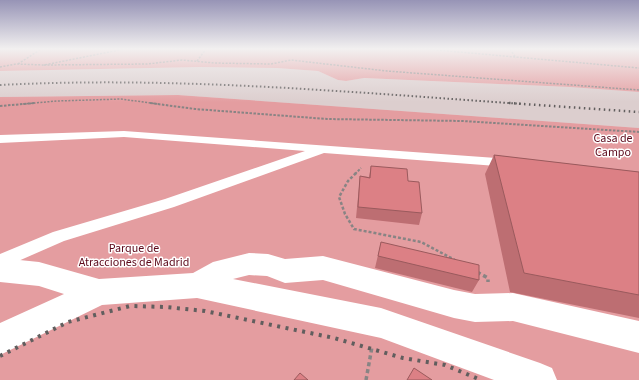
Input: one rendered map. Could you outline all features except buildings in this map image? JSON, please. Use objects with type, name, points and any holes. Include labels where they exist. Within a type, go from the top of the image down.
[{"type":"street","points":[[197,285],[223,270],[249,264],[268,265],[284,272],[323,268],[375,284],[454,304],[476,308],[513,307],[639,337]]},
{"type":"street","points":[[0,270],[39,274],[99,292],[197,285],[376,322],[540,380]]},
{"type":"street","points":[[0,339],[99,292]]},
{"type":"lane","points":[[0,138],[124,134],[522,164]]},
{"type":"lane","points":[[0,262],[59,236],[169,203],[324,148]]},
{"type":"path","points":[[350,67],[387,71],[639,90]]},
{"type":"path","points":[[626,67],[639,68]]},
{"type":"path","points":[[0,106],[57,101],[121,99],[195,109],[327,118],[462,121],[639,132]]},
{"type":"path","points":[[378,152],[348,181],[339,197],[345,214],[354,229],[421,242],[461,263]]},
{"type":"path","points":[[474,270],[488,278],[492,308]]},
{"type":"path","points":[[366,380],[376,322]]},
{"type":"shaded area","points":[[200,67],[277,68],[318,71],[338,80],[346,81],[363,78],[570,87],[639,92],[639,128],[178,95],[0,97],[0,71]]},
{"type":"green space","points":[[0,67],[639,67],[639,92],[570,87],[364,78],[346,81],[338,80],[318,71],[277,68],[200,67],[0,71]]},
{"type":"green space","name":"Parque de Atracciones de Madrid","points":[[178,95],[639,128],[639,380],[0,380],[0,97]]},
{"type":"railway","points":[[0,85],[131,82],[197,84],[327,90],[509,103]]},
{"type":"railway","points":[[509,103],[639,112]]},
{"type":"railway","points":[[509,103],[523,104]]},
{"type":"railway","points":[[0,356],[68,322],[130,306],[166,307],[205,311],[334,338],[403,358],[445,365],[481,380]]},
{"type":"park label","name":"Casa de Campo","points":[[613,145]]}]
